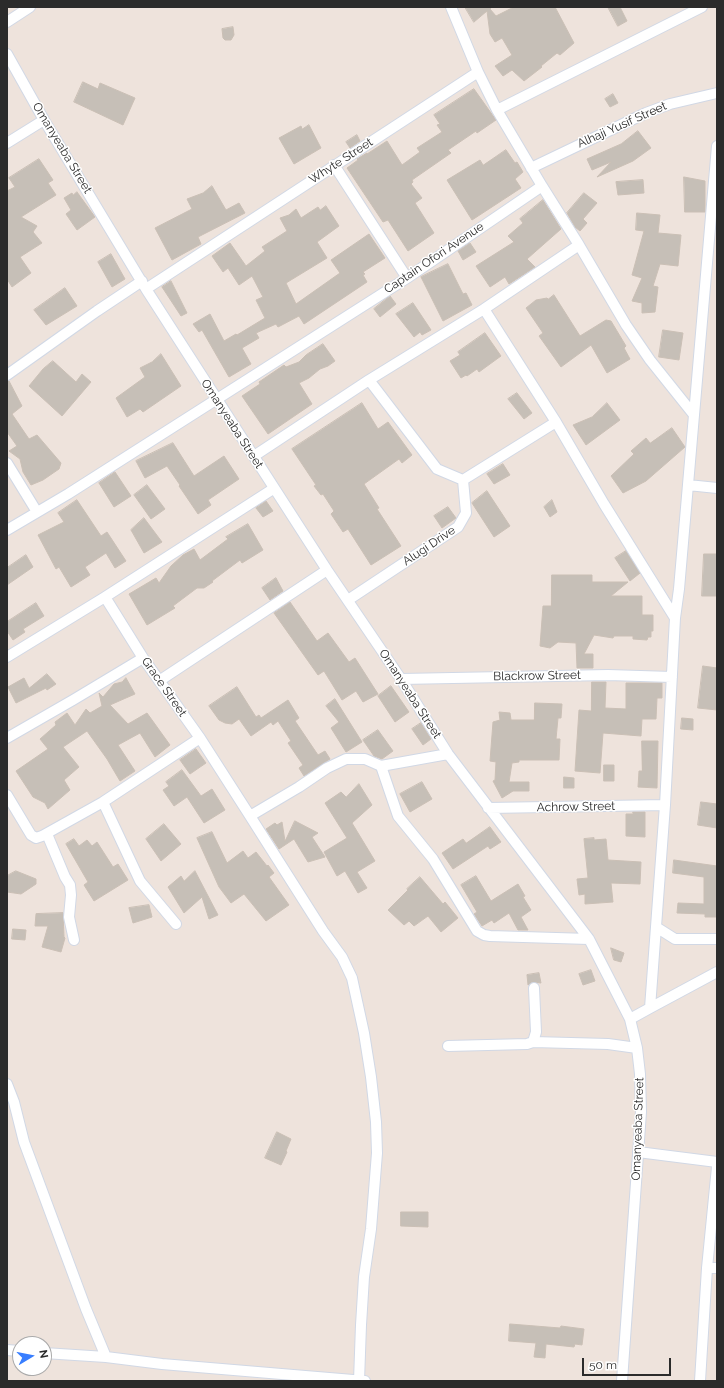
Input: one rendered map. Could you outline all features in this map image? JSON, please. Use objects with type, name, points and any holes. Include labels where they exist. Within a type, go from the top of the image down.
[{"type":"street","points":[[7,22],[30,7]]},
{"type":"street","points":[[451,7],[478,72],[497,110],[531,168],[579,245],[626,326],[650,360],[694,415]]},
{"type":"street","points":[[497,110],[702,7]]},
{"type":"street","name":"Omanyeaba Street","points":[[7,54],[44,120],[144,285],[216,400],[254,456],[273,489],[401,678],[448,754],[589,940],[630,1019],[637,1048],[640,1074],[641,1112],[622,1381]]},
{"type":"street","name":"Whyte Street","points":[[7,375],[97,310],[144,285],[478,72]]},
{"type":"street","name":"Alhaji Yusif Street","points":[[531,168],[646,113],[670,104],[717,93]]},
{"type":"street","points":[[7,143],[44,120]]},
{"type":"street","points":[[650,1008],[665,805],[675,618],[688,486],[717,146]]},
{"type":"street","points":[[334,165],[407,278]]},
{"type":"street","name":"Captain Ofori Avenue","points":[[7,530],[68,494],[407,278],[542,186]]},
{"type":"street","points":[[254,456],[369,380],[484,309],[579,245]]},
{"type":"street","points":[[484,309],[556,422],[604,504],[675,618]]},
{"type":"street","points":[[369,380],[437,469],[463,480],[556,422]]},
{"type":"street","points":[[7,462],[38,512]]},
{"type":"street","name":"Alugi Drive","points":[[348,600],[458,527],[466,513],[463,480]]},
{"type":"street","points":[[688,486],[717,488]]},
{"type":"street","points":[[7,657],[105,597],[273,489]]},
{"type":"street","points":[[159,681],[327,570]]},
{"type":"street","name":"Grace Street","points":[[105,597],[143,658],[200,738],[323,931],[342,957],[352,978],[364,1033],[371,1077],[376,1122],[377,1153],[371,1229],[364,1277],[359,1380]]},
{"type":"street","points":[[7,738],[143,658]]},
{"type":"street","name":"Blackrow Street","points":[[401,678],[608,675],[672,677]]},
{"type":"street","points":[[7,795],[31,835],[36,838],[47,834],[102,802],[200,738]]},
{"type":"street","points":[[250,816],[327,768],[346,759],[365,759],[381,766],[448,754]]},
{"type":"street","points":[[381,766],[398,816],[433,859],[477,931],[484,935],[490,936],[589,940]]},
{"type":"street","points":[[102,802],[140,881],[176,924]]},
{"type":"street","name":"Achrow Street","points":[[488,808],[665,805]]},
{"type":"street","points":[[47,834],[65,877],[70,885],[72,895],[69,917],[74,940]]},
{"type":"street","points":[[656,927],[675,939],[717,939]]},
{"type":"street","points":[[630,1019],[717,972]]},
{"type":"street","points":[[533,1042],[536,1032],[534,988]]},
{"type":"street","points":[[448,1046],[527,1044],[533,1042],[608,1044],[637,1048]]},
{"type":"street","points":[[7,1084],[14,1102],[24,1142],[83,1302],[106,1357]]},
{"type":"street","points":[[638,1152],[717,1162]]},
{"type":"street","points":[[700,1381],[712,1268],[717,1168]]},
{"type":"street","points":[[52,1354],[106,1357],[162,1364],[366,1381]]},
{"type":"building","points":[[465,7],[492,7],[490,9],[496,16],[514,7],[555,7],[574,43],[560,55],[557,53],[524,81],[512,70],[503,76],[495,66],[512,55],[502,38],[495,42],[490,34],[487,11],[474,22]]},
{"type":"building","points":[[608,7],[620,7],[627,21],[618,26]]},
{"type":"building","points":[[233,27],[234,35],[231,40],[225,40],[223,38],[222,29]]},
{"type":"building","points":[[83,82],[98,89],[100,83],[135,98],[123,125],[74,102]]},
{"type":"building","points":[[474,89],[496,120],[477,133],[476,131],[448,150],[451,153],[412,180],[413,182],[411,184],[422,198],[415,203],[434,233],[408,251],[388,220],[383,222],[347,168],[358,160],[357,159],[387,141],[402,165],[420,152],[417,148],[442,132],[437,125],[440,124],[434,115]]},
{"type":"building","points":[[613,94],[618,103],[610,107],[605,99]]},
{"type":"building","points":[[309,125],[321,148],[294,164],[279,138],[301,126],[302,129]]},
{"type":"building","points":[[638,131],[651,148],[633,161],[597,177],[611,162],[592,170],[587,159],[621,144]]},
{"type":"building","points":[[357,135],[360,141],[350,148],[346,142]]},
{"type":"building","points":[[506,150],[515,163],[517,162],[523,172],[515,179],[521,188],[472,220],[447,180],[480,160],[483,165]]},
{"type":"building","points":[[39,159],[53,180],[48,183],[56,195],[21,217],[37,226],[33,232],[42,243],[20,257],[31,273],[12,287],[7,279],[7,191],[15,187],[9,178]]},
{"type":"building","points":[[684,177],[705,181],[705,212],[685,212]]},
{"type":"building","points":[[643,180],[644,193],[618,195],[616,182]]},
{"type":"building","points":[[212,186],[226,210],[239,203],[245,213],[198,237],[201,244],[172,260],[155,228],[192,209],[187,199],[203,193]]},
{"type":"building","points":[[77,192],[95,217],[77,230],[66,214],[71,210],[64,198]]},
{"type":"building","points":[[584,193],[597,203],[583,219],[587,223],[580,231],[575,227],[567,213]]},
{"type":"building","points":[[543,200],[561,229],[527,259],[535,267],[509,284],[505,277],[490,287],[476,266],[514,242],[508,236],[523,223],[520,219]]},
{"type":"building","points":[[326,206],[339,226],[317,242],[327,258],[286,283],[296,304],[340,273],[331,260],[369,234],[385,258],[363,272],[367,282],[304,324],[299,316],[278,327],[276,324],[256,333],[259,338],[242,348],[251,364],[229,377],[202,330],[199,332],[193,324],[210,314],[224,341],[265,318],[256,300],[263,297],[252,276],[239,285],[228,268],[223,272],[212,256],[230,243],[246,266],[265,251],[262,247],[287,231],[280,218],[289,215],[296,209],[301,218],[318,207],[320,210]]},
{"type":"building","points":[[637,213],[660,215],[658,233],[681,235],[678,266],[660,264],[653,286],[658,287],[655,312],[642,313],[642,303],[632,301],[642,278],[632,275],[644,231],[636,230]]},
{"type":"building","points":[[470,243],[476,252],[463,260],[458,251]]},
{"type":"building","points":[[111,254],[125,279],[112,287],[98,262]]},
{"type":"building","points":[[448,264],[463,294],[466,293],[472,305],[443,321],[421,277]]},
{"type":"building","points":[[171,281],[187,313],[181,316],[162,287]]},
{"type":"building","points":[[65,288],[77,306],[46,325],[34,310]]},
{"type":"building","points":[[554,295],[580,336],[606,320],[611,321],[626,346],[624,348],[630,359],[607,373],[591,345],[561,367],[539,336],[543,333],[526,308],[536,300],[548,299]]},
{"type":"building","points":[[390,296],[396,304],[380,317],[374,309]]},
{"type":"building","points":[[413,303],[431,330],[422,335],[420,332],[414,337],[396,314]]},
{"type":"building","points":[[663,330],[683,333],[679,360],[659,357]]},
{"type":"building","points":[[485,333],[501,356],[479,372],[477,369],[461,378],[450,361],[460,355],[458,352]]},
{"type":"building","points":[[323,344],[335,361],[299,383],[312,404],[268,434],[242,396],[284,365],[286,367],[299,362],[306,355]]},
{"type":"building","points":[[161,354],[181,386],[143,412],[140,409],[127,417],[116,398],[145,377],[140,368],[152,362]]},
{"type":"building","points":[[53,361],[76,382],[82,374],[91,382],[62,416],[29,386],[43,369]]},
{"type":"building","points":[[7,381],[9,381],[22,406],[12,414],[29,439],[37,435],[61,463],[59,469],[43,480],[31,485],[23,472],[20,459],[9,451],[17,446],[7,432]]},
{"type":"building","points":[[517,393],[532,413],[524,419],[508,399]]},
{"type":"building","points":[[362,403],[378,429],[388,422],[412,455],[402,463],[399,459],[364,484],[379,508],[377,509],[401,546],[371,565],[348,529],[343,532],[331,514],[334,511],[323,494],[321,495],[314,486],[316,485],[292,449]]},
{"type":"building","points":[[607,403],[620,420],[586,445],[573,425],[592,417]]},
{"type":"building","points":[[672,428],[685,447],[646,481],[623,493],[611,476],[634,454],[631,451],[646,438],[650,443]]},
{"type":"building","points":[[173,443],[194,476],[224,456],[239,479],[208,500],[211,505],[198,514],[167,466],[145,478],[136,461]]},
{"type":"building","points":[[503,464],[510,475],[494,484],[487,474]]},
{"type":"building","points":[[115,472],[131,496],[114,507],[99,483]]},
{"type":"building","points":[[147,485],[165,509],[151,519],[134,495]]},
{"type":"building","points":[[487,491],[510,526],[494,537],[472,503]]},
{"type":"building","points":[[77,500],[101,536],[107,532],[126,561],[115,568],[106,553],[85,567],[90,575],[71,587],[59,567],[56,569],[38,535],[64,522],[58,513]]},
{"type":"building","points":[[552,500],[557,512],[550,517],[544,507]]},
{"type":"building","points":[[266,501],[273,511],[263,517],[256,508]]},
{"type":"building","points":[[448,507],[456,518],[442,528],[434,516]]},
{"type":"building","points":[[144,518],[162,542],[144,553],[131,530]]},
{"type":"building","points":[[248,524],[263,550],[242,563],[240,560],[212,581],[213,582],[204,588],[197,588],[173,606],[175,608],[147,625],[129,594],[156,578],[159,583],[171,566],[183,555],[194,549],[200,560],[228,539],[226,537]]},
{"type":"building","points":[[626,551],[640,573],[630,581],[615,558]]},
{"type":"building","points":[[704,554],[717,554],[717,596],[702,596]]},
{"type":"building","points":[[26,555],[33,567],[7,585],[7,568]]},
{"type":"building","points":[[552,575],[592,575],[592,582],[628,582],[611,596],[642,596],[642,615],[653,615],[653,631],[651,631],[651,637],[648,637],[647,640],[633,639],[633,636],[614,636],[613,638],[594,635],[584,654],[593,654],[593,668],[577,668],[576,643],[558,642],[550,648],[540,646],[543,606],[551,606]]},
{"type":"building","points":[[276,578],[283,591],[270,600],[262,588]]},
{"type":"building","points":[[290,602],[317,641],[328,633],[349,662],[355,658],[378,694],[363,702],[356,691],[342,700],[324,671],[318,675],[274,613]]},
{"type":"building","points":[[36,603],[44,616],[23,629],[25,632],[13,640],[7,631],[7,622]]},
{"type":"building","points":[[703,666],[717,668],[717,710],[698,708]]},
{"type":"building","points":[[47,674],[56,684],[47,690],[46,688],[16,703],[8,687],[24,678],[29,688]]},
{"type":"building","points":[[126,678],[135,694],[110,705],[128,724],[147,713],[170,745],[155,757],[140,733],[118,745],[135,771],[120,781],[107,759],[87,731],[63,747],[79,767],[64,780],[70,790],[48,809],[45,803],[33,797],[16,771],[48,749],[40,739],[56,725],[55,722],[67,713],[75,725],[86,709],[90,713],[102,706],[99,693],[103,697],[114,684],[122,682]]},
{"type":"building","points":[[592,682],[606,682],[605,708],[626,709],[626,683],[662,683],[662,698],[657,698],[656,719],[642,719],[641,736],[603,733],[600,773],[575,771],[579,710],[591,711]]},
{"type":"building","points":[[391,686],[409,712],[395,722],[378,696]]},
{"type":"building","points":[[237,687],[256,717],[259,715],[261,718],[288,700],[299,718],[295,721],[318,755],[325,751],[330,759],[304,776],[299,768],[303,765],[288,743],[291,741],[278,721],[273,725],[271,722],[251,736],[239,719],[232,724],[219,720],[209,706]]},
{"type":"building","points":[[335,699],[362,742],[346,752],[331,728],[339,722],[326,706]]},
{"type":"building","points":[[535,703],[562,704],[561,718],[558,718],[556,739],[560,739],[559,760],[519,760],[519,762],[512,763],[509,782],[529,782],[529,791],[513,791],[502,798],[493,781],[495,780],[496,762],[490,761],[493,722],[500,720],[499,712],[510,713],[511,720],[534,720]]},
{"type":"building","points":[[682,718],[693,719],[693,730],[681,729]]},
{"type":"building","points":[[421,723],[431,739],[423,745],[412,729]]},
{"type":"building","points":[[378,730],[393,751],[382,759],[374,756],[363,740]]},
{"type":"building","points":[[642,741],[658,741],[657,788],[638,787],[639,771],[642,771]]},
{"type":"building","points":[[196,749],[206,763],[190,774],[180,760]]},
{"type":"building","points":[[604,765],[614,765],[614,781],[604,781]]},
{"type":"building","points":[[182,770],[201,796],[212,789],[225,810],[204,823],[187,797],[174,806],[163,790],[169,786],[166,782]]},
{"type":"building","points":[[564,777],[574,778],[574,788],[564,788]]},
{"type":"building","points":[[422,782],[432,799],[410,812],[400,794]]},
{"type":"building","points":[[359,784],[372,805],[352,823],[375,861],[357,872],[367,888],[358,893],[345,871],[337,876],[324,852],[347,838],[325,803],[341,792],[346,797]]},
{"type":"building","points":[[701,802],[717,804],[717,828],[698,825]]},
{"type":"building","points":[[633,812],[645,812],[645,837],[626,836],[626,814],[633,814]]},
{"type":"building","points":[[295,821],[318,833],[312,837],[325,857],[308,862],[294,839],[279,849],[266,829],[275,823],[277,825],[282,822],[285,841]]},
{"type":"building","points":[[164,824],[181,844],[161,861],[146,839]]},
{"type":"building","points":[[490,827],[501,842],[490,849],[488,846],[453,869],[442,853],[463,839],[466,843]]},
{"type":"building","points":[[212,832],[227,863],[243,851],[248,858],[256,852],[274,873],[269,877],[289,905],[266,921],[244,894],[231,903],[219,887],[197,838]]},
{"type":"building","points":[[594,838],[594,840],[606,839],[608,860],[641,862],[640,884],[611,883],[613,902],[585,904],[585,894],[579,895],[577,879],[588,878],[584,839]]},
{"type":"building","points":[[74,839],[79,846],[87,840],[92,846],[97,842],[113,867],[118,864],[128,880],[94,901],[84,885],[88,882],[66,844]]},
{"type":"building","points":[[674,860],[717,866],[717,917],[705,917],[705,914],[677,913],[678,903],[704,904],[704,877],[673,873]]},
{"type":"building","points":[[16,871],[36,879],[36,884],[21,894],[7,892],[7,876]]},
{"type":"building","points":[[195,871],[218,915],[209,919],[202,897],[184,913],[168,887],[181,876],[184,881]]},
{"type":"building","points":[[476,876],[491,901],[518,884],[525,896],[523,897],[531,910],[521,917],[528,930],[518,930],[509,913],[494,923],[492,920],[482,926],[474,914],[477,912],[461,885]]},
{"type":"building","points":[[420,877],[443,904],[445,902],[458,918],[441,932],[428,916],[414,926],[409,921],[404,925],[388,910]]},
{"type":"building","points":[[149,905],[152,917],[133,923],[129,908]]},
{"type":"building","points":[[63,913],[65,938],[61,952],[42,947],[48,926],[35,926],[36,914]]},
{"type":"building","points":[[13,929],[26,930],[25,940],[12,939]]},
{"type":"building","points":[[611,948],[624,953],[621,962],[614,960]]},
{"type":"building","points":[[591,970],[595,981],[583,985],[579,974]]},
{"type":"building","points":[[539,973],[541,983],[533,982],[528,985],[527,975]]},
{"type":"building","points":[[277,1132],[291,1139],[281,1165],[265,1158]]},
{"type":"building","points":[[401,1212],[428,1212],[428,1227],[401,1226]]},
{"type":"building","points":[[510,1324],[560,1328],[561,1326],[584,1329],[582,1345],[575,1344],[574,1347],[546,1344],[545,1358],[534,1357],[536,1343],[509,1341]]}]
